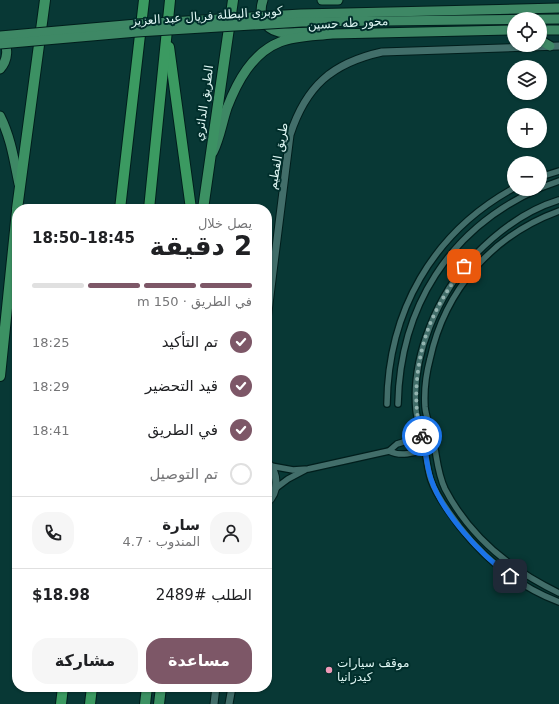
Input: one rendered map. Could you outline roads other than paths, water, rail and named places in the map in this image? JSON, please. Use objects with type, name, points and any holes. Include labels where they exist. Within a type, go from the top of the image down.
[{"type":"highway","points":[[18,204],[45,0]]},
{"type":"highway","points":[[121,204],[144,0]]},
{"type":"highway","points":[[149,204],[170,0]]},
{"type":"highway","name":"الطريق الدائري","points":[[204,204],[233,0]]},
{"type":"highway","points":[[167,24],[190,204]]},
{"type":"highway","points":[[0,376],[12,259]]},
{"type":"highway","points":[[61,704],[62,692]]},
{"type":"highway","points":[[90,704],[91,692]]},
{"type":"highway","points":[[145,704],[146,692]]},
{"type":"highway","points":[[159,704],[160,692]]},
{"type":"main road","points":[[263,0],[261,15],[264,22],[273,30],[287,33],[307,32],[332,34]]},
{"type":"main road","points":[[322,0],[338,0]]},
{"type":"main road","name":"كوبرى البطلة فريال عبد العزيز","points":[[0,36],[145,24],[302,14],[559,8]]},
{"type":"main road","name":"كوبرى البطلة فريال عبد العزيز","points":[[0,44],[137,32],[302,22],[559,19]]},
{"type":"main road","name":"محور طه حسين","points":[[209,163],[220,136],[227,109],[234,91],[244,74],[256,58],[268,48],[281,42],[332,34],[507,30]]},
{"type":"main road","points":[[547,30],[559,30]]},
{"type":"main road","points":[[0,33],[4,39],[7,53],[6,60],[0,69]]},
{"type":"main road","points":[[0,116],[12,146],[19,187]]},
{"type":"street","name":"طريق الفطيم","points":[[272,280],[290,135],[302,106],[316,86],[330,73],[346,63],[364,56],[382,52],[554,46]]},
{"type":"street","points":[[547,174],[559,170]]},
{"type":"street","points":[[547,186],[559,181]]},
{"type":"street","points":[[387,404],[388,376],[395,336],[404,310],[418,283],[438,252],[464,224],[488,204],[507,192]]},
{"type":"street","points":[[398,404],[400,374],[405,345],[414,317],[433,279],[449,257],[478,227],[512,202],[524,196]]},
{"type":"street","points":[[559,200],[533,211],[502,230],[464,266],[435,314],[426,338],[417,389],[417,417],[423,436],[428,469],[434,488],[453,518],[467,537],[503,570],[529,588],[559,602]]},
{"type":"street","points":[[559,211],[530,223],[507,238],[475,267],[460,286],[452,298],[442,320],[432,348],[428,367],[425,408],[434,440],[436,464],[441,480],[460,514],[473,531],[495,553],[534,580],[559,592]]},
{"type":"street","points":[[502,230],[507,238]]},
{"type":"street","points":[[446,294],[452,298]]},
{"type":"street","points":[[417,389],[426,390]]},
{"type":"street","points":[[272,465],[293,470],[308,469],[389,451],[397,444],[423,436]]},
{"type":"street","points":[[389,451],[405,454],[425,450]]},
{"type":"street","points":[[272,468],[275,472],[276,480],[276,488],[272,497]]},
{"type":"street","points":[[276,488],[294,475],[308,469]]},
{"type":"street","points":[[467,537],[473,531]]},
{"type":"street","points":[[214,704],[215,692]]},
{"type":"street","points":[[229,704],[231,692]]},
{"type":"place","name":"موقف سيارات كيدزانيا","points":[[329,670]]}]
